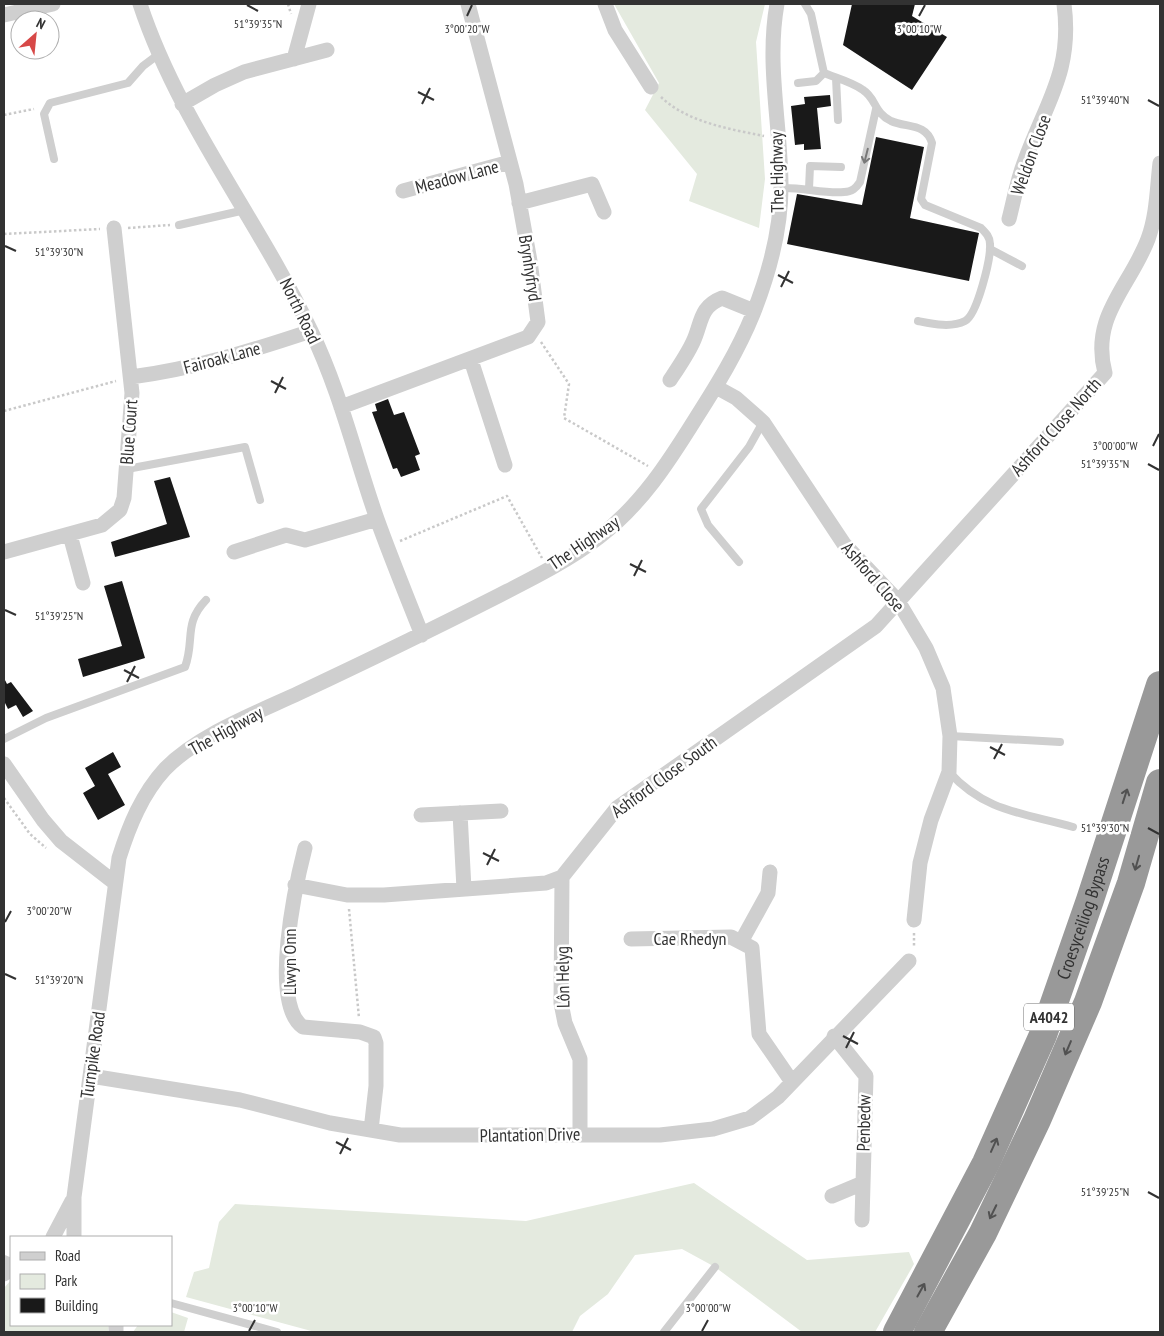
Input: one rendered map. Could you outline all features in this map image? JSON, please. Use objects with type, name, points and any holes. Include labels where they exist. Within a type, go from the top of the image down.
[{"type":"highway","name":"Croesyceiliog Bypass","points":[[897,1332],[986,1163],[1043,1035],[1100,872],[1160,685]]},
{"type":"highway","name":"Croesyceiliog Bypass","points":[[928,1332],[983,1233],[1037,1120],[1088,1002],[1131,883],[1160,782]]},
{"type":"street","points":[[4,15],[53,4]]},
{"type":"street","name":"North Road","points":[[140,4],[159,54],[182,104],[245,210],[311,331],[341,408],[377,519],[422,635]]},
{"type":"street","points":[[294,59],[309,4]]},
{"type":"street","name":"Brynhyfryd","points":[[468,4],[519,203],[530,261],[538,322],[533,330]]},
{"type":"street","points":[[605,4],[615,30],[651,87]]},
{"type":"street","name":"The Highway","points":[[115,884],[119,858],[126,833],[151,787],[167,768],[192,748],[221,731],[422,635],[548,568],[597,538],[628,513],[661,472],[734,356],[754,311],[778,222],[781,188],[772,58],[777,4]]},
{"type":"street","name":"Weldon Close","points":[[1009,219],[1024,164],[1050,105],[1064,62],[1067,25],[1064,4]]},
{"type":"street","points":[[182,104],[230,78],[327,50]]},
{"type":"street","name":"Meadow Lane","points":[[403,191],[510,162]]},
{"type":"street","name":"Ashford Close North","points":[[898,601],[1105,373],[1101,360],[1103,335],[1109,310],[1134,269],[1149,236],[1160,163]]},
{"type":"street","points":[[519,203],[592,184],[604,212]]},
{"type":"street","name":"Blue Court","points":[[4,552],[102,525],[120,510],[124,498],[132,412],[131,377],[114,228]]},
{"type":"street","points":[[670,380],[693,343],[698,321],[704,309],[712,302],[722,298],[754,311]]},
{"type":"street","points":[[341,408],[528,337],[533,330]]},
{"type":"street","name":"Fairoak Lane","points":[[131,377],[211,363],[311,331]]},
{"type":"street","points":[[471,360],[505,465]]},
{"type":"street","name":"Ashford Close","points":[[716,387],[736,398],[764,422],[844,544],[898,601],[926,648],[943,688],[950,736],[948,772],[931,820],[920,863],[914,920]]},
{"type":"street","points":[[234,552],[286,535],[305,540],[377,519]]},
{"type":"street","points":[[70,535],[83,583]]},
{"type":"street","name":"Ashford Close South","points":[[562,877],[617,808],[857,641],[876,626],[898,601]]},
{"type":"street","points":[[4,764],[43,820],[61,841],[115,884]]},
{"type":"street","points":[[421,815],[502,811]]},
{"type":"street","points":[[460,813],[464,889]]},
{"type":"street","name":"Llwyn Onn","points":[[305,848],[289,923],[286,979],[290,1005],[296,1022],[303,1027],[360,1032]]},
{"type":"street","points":[[741,942],[768,893],[770,872]]},
{"type":"street","points":[[296,885],[347,895],[384,895],[546,883],[562,877]]},
{"type":"street","name":"Lôn Helyg","points":[[562,877],[561,1003],[564,1023],[580,1059],[580,1134]]},
{"type":"street","name":"Turnpike Road","points":[[74,1236],[74,1197],[115,884]]},
{"type":"street","name":"Cae Rhedyn","points":[[631,939],[731,937],[752,948],[759,1034],[792,1082]]},
{"type":"street","name":"Plantation Drive","points":[[91,1076],[240,1100],[330,1123],[426,1137],[580,1134],[660,1135],[713,1129],[750,1118],[778,1097],[908,960]]},
{"type":"street","points":[[360,1032],[374,1036],[376,1043],[376,1086],[371,1130]]},
{"type":"street","name":"Penbedw","points":[[834,1036],[866,1076],[862,1220]]},
{"type":"street","points":[[832,1196],[863,1183]]},
{"type":"street","name":"Turnpike Road","points":[[54,1236],[74,1197]]},
{"type":"lane","points":[[806,4],[824,73]]},
{"type":"lane","points":[[54,158],[44,114],[45,107],[50,102],[128,83],[143,66],[159,54]]},
{"type":"lane","points":[[824,73],[863,90],[882,116],[893,122],[922,128],[930,134],[932,143],[921,199],[924,206],[981,228],[988,235],[990,249],[974,311],[967,320],[954,324],[918,321]]},
{"type":"lane","points":[[798,83],[816,81],[824,73]]},
{"type":"lane","points":[[836,78],[838,120]]},
{"type":"lane","points":[[781,188],[810,188],[844,192],[855,189],[860,182],[876,109]]},
{"type":"lane","points":[[810,188],[810,166],[841,167]]},
{"type":"lane","points":[[179,225],[245,210]]},
{"type":"lane","points":[[990,249],[1022,266]]},
{"type":"lane","points":[[740,562],[708,525],[700,509],[749,447],[764,422]]},
{"type":"lane","points":[[127,469],[245,447],[260,500]]},
{"type":"lane","points":[[4,739],[46,718],[185,667],[190,649],[188,637],[192,622],[197,610],[206,600]]},
{"type":"lane","points":[[950,736],[1060,742]]},
{"type":"lane","points":[[948,772],[962,785],[994,806],[1073,827]]},
{"type":"lane","points":[[664,1332],[715,1267]]},
{"type":"lane","points":[[172,1303],[277,1332]]},
{"type":"path","points":[[651,87],[672,108],[724,128],[777,138]]},
{"type":"path","points":[[4,115],[45,107]]},
{"type":"path","points":[[4,234],[179,225]]},
{"type":"path","points":[[533,330],[569,384],[564,418],[661,472]]},
{"type":"path","points":[[4,411],[131,377]]},
{"type":"path","points":[[388,546],[507,496],[548,568]]},
{"type":"path","points":[[4,798],[30,834],[50,851]]},
{"type":"path","points":[[347,895],[360,1032]]},
{"type":"path","points":[[908,960],[914,949],[914,920]]},
{"type":"green space","points":[[614,4],[765,4],[756,42],[765,179],[759,228],[689,201],[697,174],[645,110],[659,83]]},
{"type":"green space","points":[[694,1183],[807,1260],[909,1252],[914,1264],[875,1332],[802,1332],[715,1267],[682,1249],[635,1255],[608,1294],[580,1316],[572,1332],[315,1332],[186,1297],[194,1272],[209,1268],[219,1222],[235,1204],[526,1221]]},
{"type":"green space","points":[[10,1281],[10,1326],[109,1326],[108,1332],[4,1332],[4,1288]]},
{"type":"green space","points":[[172,1312],[188,1318],[184,1332],[133,1332],[137,1326],[172,1326]]},
{"type":"building","points":[[852,4],[915,4],[912,16],[947,37],[912,90],[843,45]]},
{"type":"building","points":[[830,95],[831,106],[817,108],[821,149],[804,150],[804,144],[795,145],[791,106],[805,104],[804,97]]},
{"type":"building","points":[[876,137],[924,147],[910,218],[979,233],[969,281],[787,244],[797,194],[862,205]]},
{"type":"building","points":[[388,399],[394,415],[404,412],[420,454],[415,456],[420,470],[401,477],[397,468],[393,469],[372,412],[377,411],[375,404]]},
{"type":"building","points":[[170,477],[190,537],[115,557],[111,542],[167,524],[154,481]]},
{"type":"building","points":[[122,581],[145,658],[83,677],[78,659],[122,646],[104,586]]},
{"type":"building","points":[[4,678],[7,684],[11,682],[33,711],[23,717],[16,705],[8,709],[4,701]]},
{"type":"building","points":[[113,752],[121,767],[108,774],[125,805],[98,820],[83,793],[95,786],[85,768]]}]
